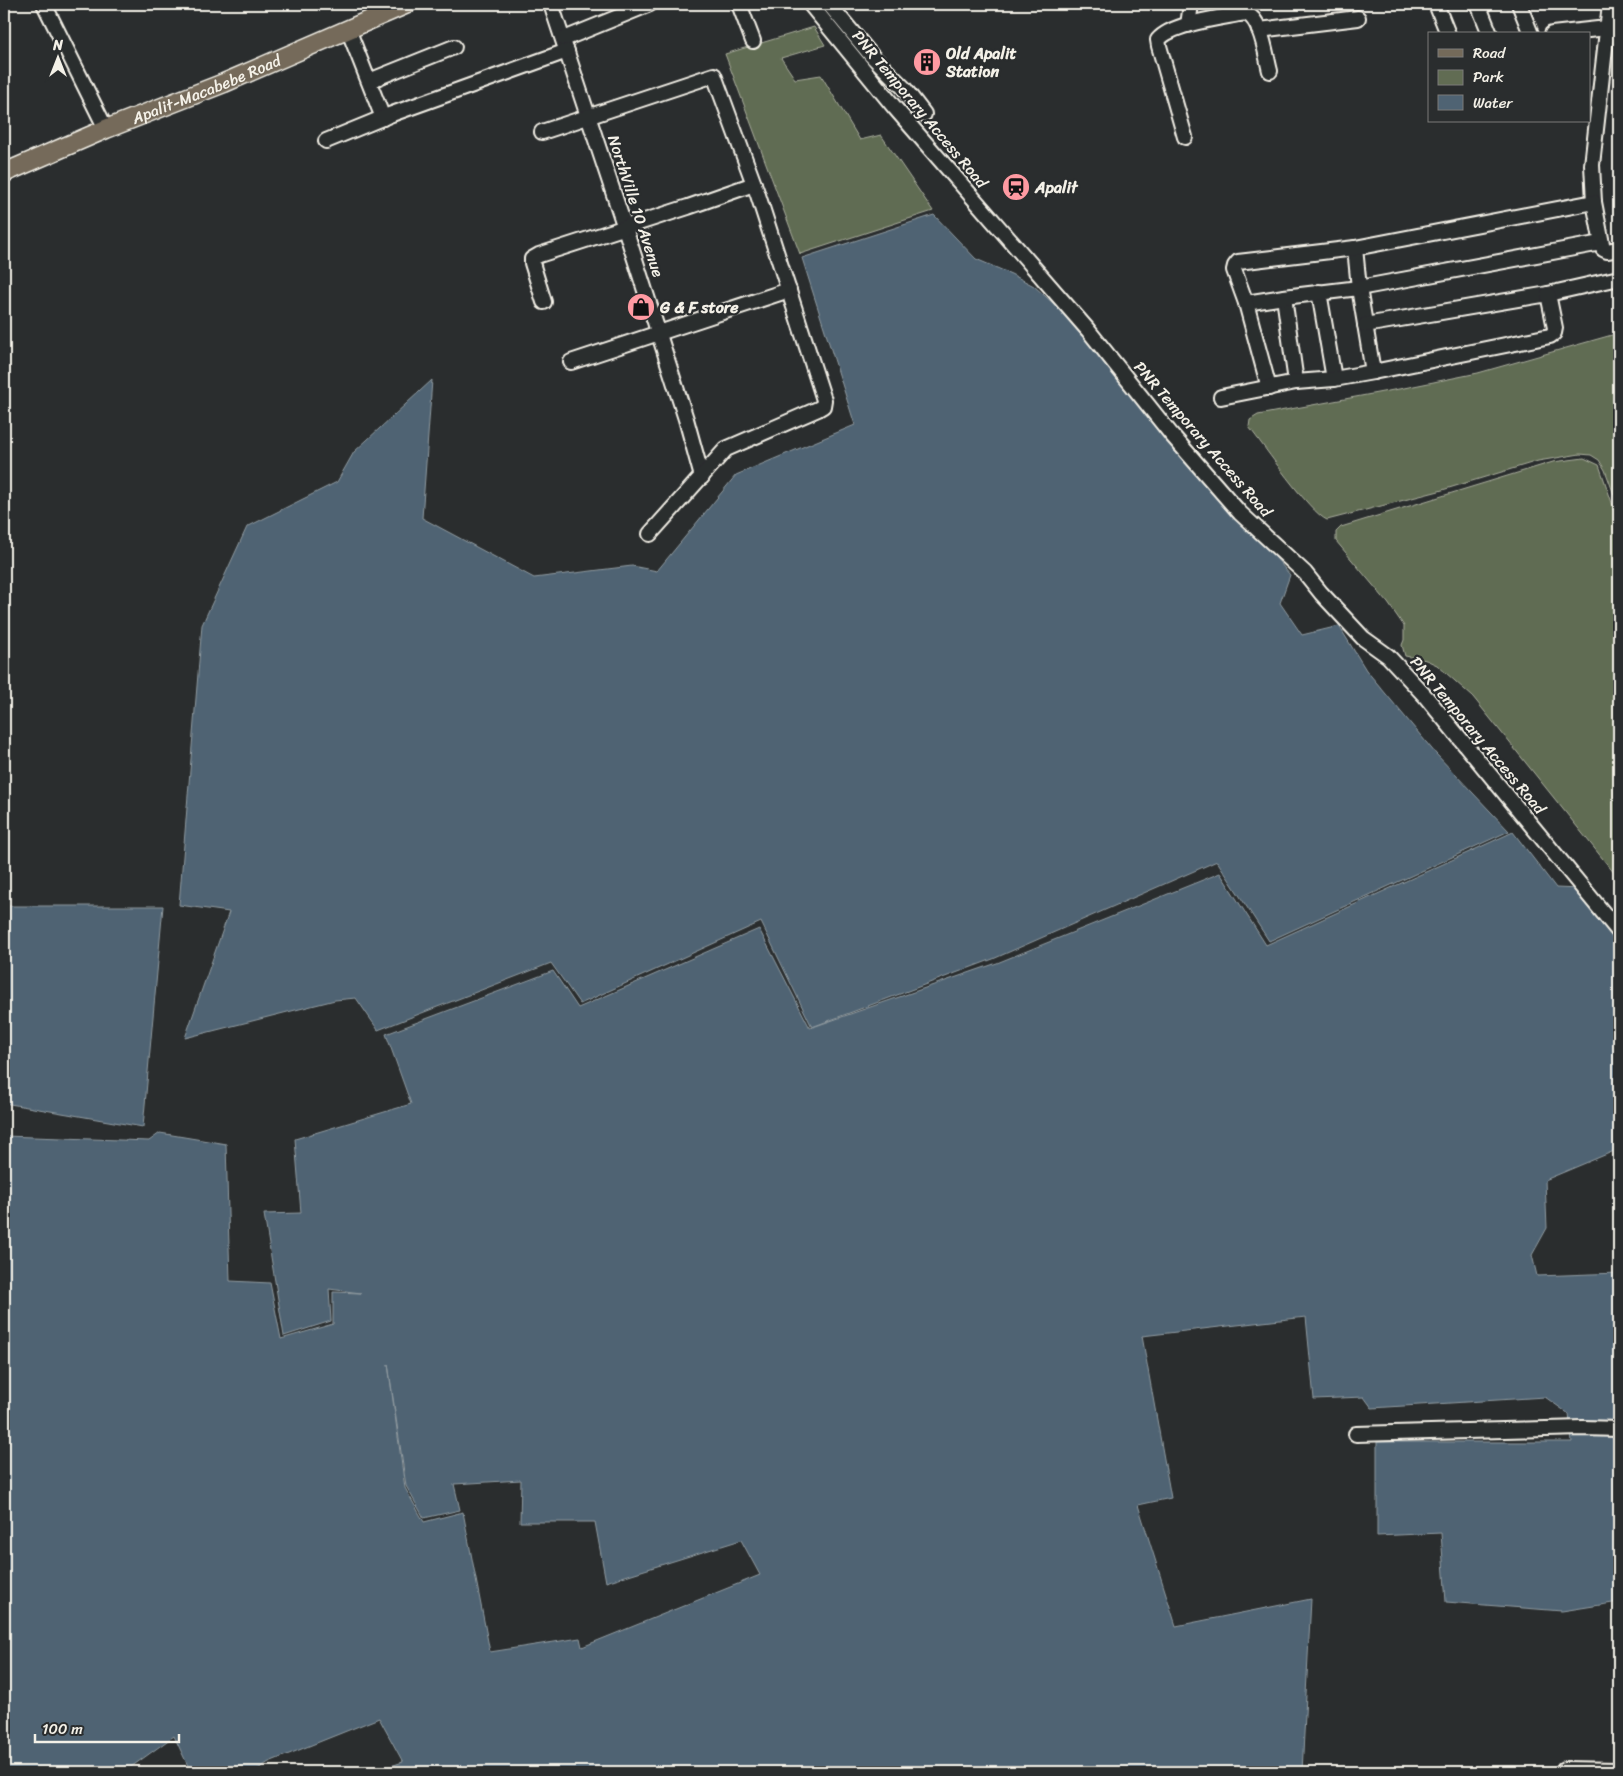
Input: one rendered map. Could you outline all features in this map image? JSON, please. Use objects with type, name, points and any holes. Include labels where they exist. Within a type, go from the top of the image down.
[{"type":"main road","name":"Apalit-Macabebe Road","points":[[4,174],[106,129],[224,82],[407,4]]},
{"type":"street","points":[[44,4],[106,129]]},
{"type":"street","name":"NorthVille 10 Avenue","points":[[551,4],[589,115],[702,476]]},
{"type":"street","points":[[326,141],[565,45],[650,4]]},
{"type":"street","points":[[739,4],[753,41]]},
{"type":"street","name":"PNR Temporary Access Road","points":[[810,4],[895,108],[1088,330],[1171,434],[1240,513],[1305,573],[1363,638],[1388,656],[1426,696],[1619,932]]},
{"type":"street","points":[[829,4],[871,54],[904,88],[924,114]]},
{"type":"street","points":[[1188,25],[1190,4]]},
{"type":"street","points":[[1436,4],[1447,32]]},
{"type":"street","points":[[1478,4],[1489,32]]},
{"type":"street","points":[[1519,4],[1530,32]]},
{"type":"street","points":[[1185,137],[1158,40],[1163,34],[1188,25],[1247,14],[1254,19],[1260,30],[1270,71]]},
{"type":"street","points":[[1558,32],[1611,15]]},
{"type":"street","points":[[1611,15],[1596,69],[1592,166],[1594,202],[1601,242],[1604,251],[1619,249]]},
{"type":"street","points":[[1260,30],[1358,18]]},
{"type":"street","points":[[348,28],[383,118]]},
{"type":"street","points":[[369,81],[454,47]]},
{"type":"street","points":[[542,132],[714,75],[754,184],[824,400],[823,406],[726,449],[650,534]]},
{"type":"street","points":[[544,302],[532,258],[754,184]]},
{"type":"street","points":[[1269,388],[1246,303],[1234,270],[1238,262],[1355,248],[1594,202]]},
{"type":"street","points":[[1246,303],[1359,288],[1601,242]]},
{"type":"street","points":[[1355,248],[1359,288],[1373,372]]},
{"type":"street","points":[[1365,325],[1548,294],[1619,278]]},
{"type":"street","points":[[571,362],[789,290]]},
{"type":"street","points":[[1319,292],[1334,378]]},
{"type":"street","points":[[1221,397],[1296,382],[1373,372],[1550,336],[1554,333],[1555,328],[1548,294]]},
{"type":"street","points":[[1284,297],[1296,382]]},
{"type":"street","points":[[1356,1434],[1619,1429]]},
{"type":"street","points":[[1564,1769],[1619,1770]]},
{"type":"green space","points":[[814,27],[825,45],[781,58],[795,79],[821,75],[860,140],[881,135],[933,211],[800,254],[725,54]]},
{"type":"green space","points":[[1619,333],[1619,508],[1605,470],[1599,460],[1591,455],[1580,454],[1538,461],[1439,491],[1327,520],[1309,505],[1298,492],[1249,427],[1250,420],[1258,415],[1478,373]]},
{"type":"green space","points":[[1584,458],[1599,465],[1619,523],[1619,879],[1473,697],[1437,665],[1426,660],[1405,656],[1402,645],[1404,626],[1388,603],[1336,541],[1336,532],[1341,527],[1553,462]]},
{"type":"water","points":[[934,215],[976,259],[1034,286],[1127,370],[1212,481],[1290,575],[1280,603],[1302,635],[1339,626],[1366,670],[1436,754],[1509,831],[1269,941],[1217,861],[993,959],[812,1027],[761,922],[580,1004],[551,963],[378,1030],[356,998],[335,1000],[185,1038],[229,912],[179,905],[202,625],[247,527],[337,482],[354,452],[432,380],[422,518],[534,578],[632,566],[657,571],[736,475],[855,425],[802,258]]},
{"type":"water","points":[[1513,832],[1556,888],[1579,889],[1619,940],[1619,1149],[1545,1180],[1547,1228],[1532,1255],[1537,1276],[1619,1273],[1619,1602],[1562,1611],[1446,1602],[1441,1533],[1377,1536],[1377,1442],[1572,1442],[1569,1414],[1545,1397],[1372,1408],[1364,1397],[1314,1399],[1306,1317],[1142,1336],[1171,1498],[1138,1505],[1176,1626],[1311,1599],[1302,1772],[372,1772],[403,1762],[379,1718],[269,1762],[253,1772],[185,1772],[189,1768],[174,1736],[124,1772],[4,1772],[4,1708],[8,1705],[4,1698],[4,1136],[149,1141],[160,1133],[226,1144],[230,1281],[270,1283],[281,1339],[333,1324],[333,1292],[361,1293],[329,1289],[331,1321],[284,1336],[264,1214],[301,1213],[295,1139],[411,1104],[386,1034],[553,971],[578,1008],[759,929],[810,1028],[997,963],[1220,873],[1266,945]],"holes":[[[388,1364],[406,1486],[424,1518],[460,1510],[454,1484],[521,1480],[520,1522],[595,1522],[606,1582],[741,1540],[760,1575],[582,1647],[580,1638],[490,1652],[463,1512],[424,1522],[405,1488]]]},
{"type":"water","points":[[4,906],[163,906],[143,1127],[4,1103]]},
{"type":"place","name":"Old Apalit Station","points":[[927,62]]},
{"type":"place","name":"Apalit","points":[[1016,187]]},
{"type":"place","name":"G & F store","points":[[641,307]]}]
